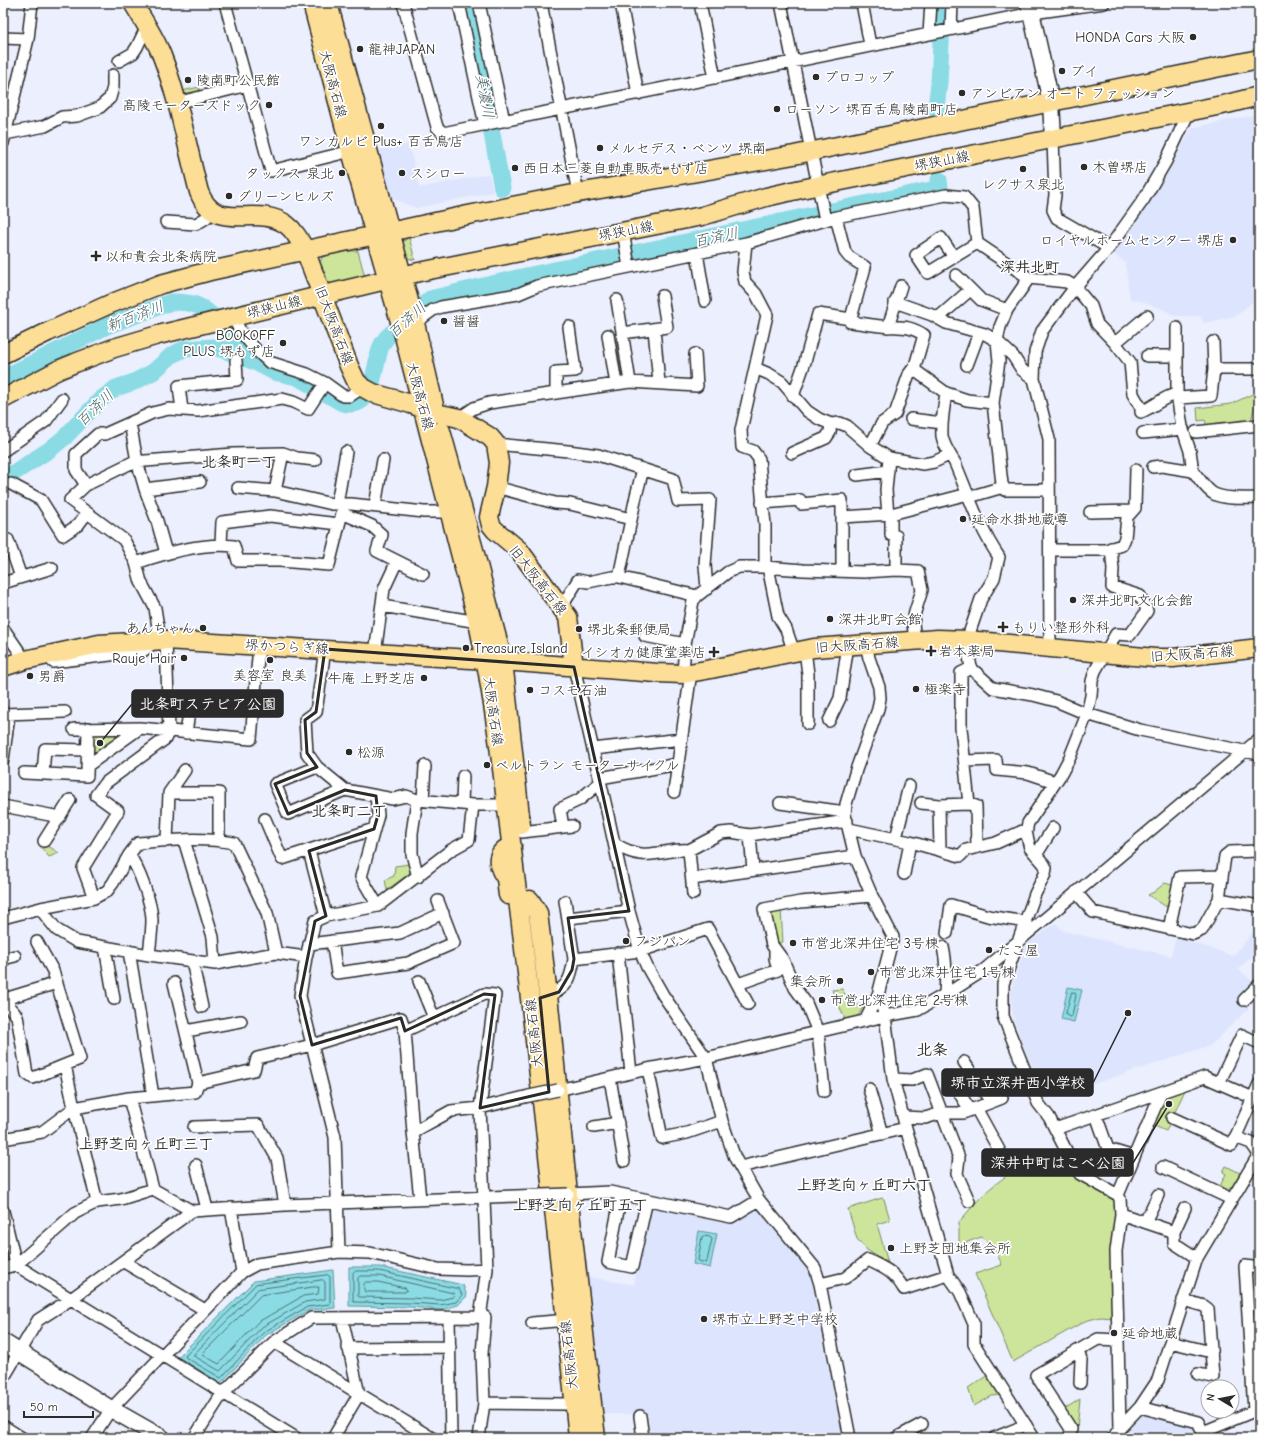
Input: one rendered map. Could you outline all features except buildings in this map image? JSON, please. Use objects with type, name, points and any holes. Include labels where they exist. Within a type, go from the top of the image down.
[{"type":"main road","points":[[132,3],[147,26],[162,55],[199,192],[202,201],[211,211]]},
{"type":"main road","name":"大阪高石線","points":[[312,3],[351,151],[382,233]]},
{"type":"main road","name":"大阪高石線","points":[[328,3],[382,233],[407,321],[429,410],[450,512],[478,622],[494,660],[507,805],[532,1012],[578,1438]]},
{"type":"main road","points":[[3,354],[75,319],[160,284],[210,271],[382,233],[578,193],[811,152],[1259,60]]},
{"type":"main road","name":"堺狭山線","points":[[3,399],[58,370],[108,350],[158,335],[230,319],[395,277],[702,216],[766,197],[820,194],[1052,139],[1189,112],[1259,96]]},
{"type":"main road","name":"旧大阪高石線","points":[[211,211],[221,216],[254,215],[274,219],[287,225],[295,232],[306,250],[349,366],[356,381],[365,388]]},
{"type":"main road","points":[[365,388],[429,410],[459,418],[490,437],[496,444]]},
{"type":"main road","name":"大阪高石線","points":[[429,410],[474,550],[494,660],[522,832],[586,1438]]},
{"type":"main road","name":"旧大阪高石線","points":[[496,444],[499,463],[496,487],[489,517],[491,525],[519,550],[568,617],[574,666],[657,673],[687,673],[799,651],[848,645],[938,639],[967,640],[1154,658],[1173,658],[1259,648]]},
{"type":"main road","name":"堺かつらぎ線","points":[[3,667],[25,660],[99,644],[161,640],[325,649],[574,666]]},
{"type":"main road","points":[[512,846],[504,848],[500,853],[498,862],[501,871],[506,878],[525,1042],[529,1096],[542,1195],[569,1438]]},
{"type":"main road","points":[[530,900],[538,914],[548,995],[568,1194],[596,1438]]},
{"type":"street","points":[[32,3],[28,39],[7,115],[4,139],[45,126],[62,116],[77,116],[99,108],[110,98],[113,87],[113,75]]},
{"type":"street","points":[[225,3],[271,170],[351,151]]},
{"type":"street","points":[[403,3],[437,127],[443,133],[870,45],[950,30],[1031,8],[1104,3]]},
{"type":"street","points":[[459,3],[486,125]]},
{"type":"street","points":[[479,3],[501,121]]},
{"type":"street","points":[[541,3],[578,193]]},
{"type":"street","points":[[621,3],[638,94]]},
{"type":"street","points":[[700,3],[715,78]]},
{"type":"street","points":[[781,3],[824,218]]},
{"type":"street","points":[[862,3],[870,45]]},
{"type":"street","points":[[930,3],[931,34]]},
{"type":"street","points":[[950,30],[952,3]]},
{"type":"street","points":[[1031,8],[1051,102],[1055,195],[1053,210],[1057,218],[1109,248]]},
{"type":"street","points":[[119,61],[133,53],[147,26]]},
{"type":"street","points":[[3,38],[28,39]]},
{"type":"street","points":[[176,103],[248,85]]},
{"type":"street","points":[[1050,648],[1049,438],[1034,380],[1035,352],[1042,331],[1075,287],[1109,248],[1144,199],[1157,178],[1189,112]]},
{"type":"street","points":[[407,321],[441,307],[518,294],[537,286],[629,265],[746,243],[824,218],[836,217],[946,194],[964,197],[973,208],[976,243]]},
{"type":"street","points":[[166,222],[196,224],[206,218],[211,211]]},
{"type":"street","points":[[836,217],[845,252],[849,257],[865,267],[850,322],[888,327],[907,327],[924,335],[913,369],[909,374],[895,414],[882,423],[870,446]]},
{"type":"street","points":[[623,231],[629,265]]},
{"type":"street","points":[[746,243],[743,272],[745,282],[756,294],[767,315],[741,430],[742,447],[752,451],[759,459],[767,567],[778,616],[799,651],[808,674],[808,724]]},
{"type":"street","points":[[954,257],[976,243]]},
{"type":"street","points":[[976,243],[1029,278],[1067,282],[1075,287],[1091,306],[1097,324],[1130,362],[1133,394],[1141,408],[1141,412],[1148,410],[1170,395],[1211,396],[1214,370],[1214,342]]},
{"type":"street","points":[[696,253],[705,301]]},
{"type":"street","points":[[956,275],[981,300],[1007,310]]},
{"type":"street","points":[[1029,278],[1007,310],[1000,327],[997,341],[999,361],[993,403],[1003,487],[1005,490],[1049,490]]},
{"type":"street","points":[[888,327],[901,286]]},
{"type":"street","points":[[938,318],[970,290]]},
{"type":"street","points":[[622,333],[667,328],[662,296]]},
{"type":"street","points":[[617,300],[630,382]]},
{"type":"street","points":[[895,302],[932,315],[946,323],[978,332],[997,341],[1013,356],[1022,370],[1034,380]]},
{"type":"street","points":[[793,396],[805,362],[818,314],[851,319]]},
{"type":"street","points":[[1115,343],[1147,316]]},
{"type":"street","points":[[230,319],[256,350],[269,362],[307,374],[343,396],[350,396],[365,388]]},
{"type":"street","points":[[556,393],[556,372],[575,371],[569,327]]},
{"type":"street","points":[[1177,328],[1178,396],[1183,429],[1190,451],[1193,470],[1206,487],[1214,494],[1234,498],[1259,498]]},
{"type":"street","points":[[654,329],[659,383]]},
{"type":"street","points":[[967,365],[978,332]]},
{"type":"street","points":[[608,335],[616,384]]},
{"type":"street","points":[[459,418],[474,408],[489,403],[630,382],[697,386],[695,354]]},
{"type":"street","points":[[1148,356],[1177,356]]},
{"type":"street","points":[[182,410],[179,386],[237,380],[236,360]]},
{"type":"street","points":[[755,368],[782,382],[807,411],[819,419],[831,424],[840,423],[847,426],[870,446],[889,458],[923,464],[934,462],[950,455]]},
{"type":"street","points":[[913,369],[946,393],[967,400],[993,403]]},
{"type":"street","points":[[1214,370],[1259,369]]},
{"type":"street","points":[[86,485],[76,470],[76,454],[98,434],[105,434],[152,413],[169,409],[198,411],[282,399],[308,409],[325,384]]},
{"type":"street","points":[[946,393],[942,423],[945,449],[954,462],[979,524],[999,557],[994,578],[981,599],[967,640],[971,668],[993,688],[1048,699],[1087,714],[1140,730],[1259,754]]},
{"type":"street","points":[[3,451],[46,421],[62,399]]},
{"type":"street","points":[[911,419],[942,423]]},
{"type":"street","points":[[130,423],[145,489],[158,521],[166,553]]},
{"type":"street","points":[[792,454],[826,438],[830,432],[831,424]]},
{"type":"street","points":[[1196,432],[1259,425]]},
{"type":"street","points":[[1143,433],[1183,429]]},
{"type":"street","points":[[496,444],[568,450],[598,455],[673,479],[678,501],[710,500],[705,565],[706,589]]},
{"type":"street","points":[[337,504],[346,452]]},
{"type":"street","points":[[275,491],[283,453]]},
{"type":"street","points":[[94,898],[83,868],[118,811],[96,795],[104,784],[165,739],[169,731],[161,640],[155,608],[141,582],[136,563],[124,540],[70,500],[86,485],[138,461],[233,454],[283,453],[297,458],[315,460]]},
{"type":"street","points":[[889,458],[886,490],[892,535],[896,536],[896,570]]},
{"type":"street","points":[[375,506],[383,460]]},
{"type":"street","points":[[1153,467],[1162,466],[1193,470]]},
{"type":"street","points":[[619,577],[643,470]]},
{"type":"street","points":[[1050,550],[1106,550],[1122,545],[1125,538],[1127,517],[1135,508],[1136,470]]},
{"type":"street","points":[[857,475],[888,471]]},
{"type":"street","points":[[145,489],[200,482]]},
{"type":"street","points":[[11,484],[40,500],[63,535],[78,525],[87,513]]},
{"type":"street","points":[[496,487],[555,503],[570,504],[631,519]]},
{"type":"street","points":[[842,517],[889,515],[1003,487]]},
{"type":"street","points":[[238,488],[275,491],[332,504],[375,506],[424,512],[450,512]]},
{"type":"street","points":[[762,503],[800,500],[801,504],[842,500],[842,570]]},
{"type":"street","points":[[1090,512],[1132,511]]},
{"type":"street","points":[[136,563],[166,553],[221,544],[234,546],[238,561],[280,561],[329,565],[335,546],[342,513],[372,526],[382,535],[377,552],[423,574]]},
{"type":"street","points":[[221,544],[222,522],[270,516],[339,524]]},
{"type":"street","points":[[3,541],[8,540],[21,577]]},
{"type":"street","points":[[1111,548],[1113,568],[1112,587],[1140,596],[1147,611],[1130,635],[1116,634],[1094,676],[1087,714],[1070,758],[1056,782],[1028,823],[1027,841],[1030,848],[1046,868],[1045,874],[1035,894],[1020,941],[1003,984],[1003,1016],[1038,1103],[1049,1118],[1072,1162],[1080,1174],[1118,1195],[1120,1199],[1121,1214],[1116,1251],[1120,1428]]},
{"type":"street","points":[[375,653],[384,589],[397,561]]},
{"type":"street","points":[[674,792],[682,739],[687,673],[685,644],[693,601],[697,596],[728,572],[739,567],[767,567],[803,570],[842,570],[864,572],[896,570],[918,572],[922,590],[914,618],[915,641]]},
{"type":"street","points":[[3,583],[52,568]]},
{"type":"street","points":[[561,608],[578,580],[588,582],[612,577],[619,577],[697,596]]},
{"type":"street","points":[[382,606],[478,622]]},
{"type":"street","points":[[3,628],[25,660]]},
{"type":"street","points":[[645,636],[685,644]]},
{"type":"street","points":[[865,1020],[878,995],[893,937],[872,896],[855,856],[847,821],[846,804],[856,770],[878,710],[880,698],[879,687],[866,644]]},
{"type":"street","points":[[829,721],[840,698],[848,645]]},
{"type":"street","points":[[74,729],[140,728],[251,738],[260,646]]},
{"type":"street","points":[[325,649],[316,712],[305,720],[307,753],[317,767],[345,790],[393,798],[406,796],[420,800],[473,805],[507,805]]},
{"type":"street","points":[[574,666],[629,910],[640,950],[647,968],[706,1058],[722,1121],[734,1158],[759,1200],[815,1268],[820,1284],[850,1438]]},
{"type":"street","points":[[969,804],[961,728],[961,672],[971,668]]},
{"type":"street","points":[[186,732],[192,699],[254,706]]},
{"type":"street","points":[[3,760],[6,715],[65,712]]},
{"type":"street","points":[[24,773],[87,776],[88,728]]},
{"type":"street","points":[[87,766],[140,728]]},
{"type":"street","points":[[593,749],[682,739]]},
{"type":"street","points":[[413,1132],[450,1111],[480,1108],[648,1069],[706,1058],[865,1020],[918,1010],[984,970],[1259,739]]},
{"type":"street","points":[[43,774],[45,749],[87,750]]},
{"type":"street","points":[[965,761],[996,760],[997,770],[1028,773],[1056,782]]},
{"type":"street","points":[[522,832],[568,827],[560,809],[579,800],[600,780],[678,764]]},
{"type":"street","points":[[418,877],[412,854],[412,833],[420,800],[425,766]]},
{"type":"street","points":[[317,767],[275,784],[288,814],[345,790]]},
{"type":"street","points":[[167,841],[169,792],[185,770]]},
{"type":"street","points":[[462,804],[463,776]]},
{"type":"street","points":[[896,838],[909,786]]},
{"type":"street","points":[[169,792],[219,793],[219,840]]},
{"type":"street","points":[[376,796],[378,815],[361,876],[378,906]]},
{"type":"street","points":[[44,841],[70,800]]},
{"type":"street","points":[[780,803],[847,821],[896,838],[960,856],[966,850],[996,843],[1027,829]]},
{"type":"street","points":[[921,803],[939,805],[969,804],[976,806],[977,847]]},
{"type":"street","points":[[339,1252],[335,1137],[300,996],[306,957],[315,921],[326,916],[378,906],[418,877],[451,850],[469,840],[473,805]]},
{"type":"street","points":[[939,805],[940,850]]},
{"type":"street","points":[[3,806],[60,816]]},
{"type":"street","points":[[265,819],[282,859],[374,829]]},
{"type":"street","points":[[615,844],[630,852],[643,854],[680,849],[689,850],[721,832],[750,835],[847,821]]},
{"type":"street","points":[[1036,855],[1053,828]]},
{"type":"street","points":[[750,835],[753,870]]},
{"type":"street","points":[[184,840],[213,937],[215,964]]},
{"type":"street","points":[[3,918],[41,908],[94,898],[107,891],[138,843],[184,840],[219,840],[234,843],[267,913],[276,953]]},
{"type":"street","points":[[904,874],[910,842]]},
{"type":"street","points":[[689,850],[693,894]]},
{"type":"street","points":[[309,851],[326,916]]},
{"type":"street","points":[[1076,892],[1093,912],[1193,934],[1202,930],[1219,899],[1225,856],[1230,852],[1259,851]]},
{"type":"street","points":[[129,855],[136,864],[150,908],[152,920],[149,955]]},
{"type":"street","points":[[692,879],[855,856]]},
{"type":"street","points":[[1169,929],[1180,877],[1222,876]]},
{"type":"street","points":[[824,1091],[818,1032],[806,1003],[795,988],[783,960],[772,945],[764,909],[800,902],[872,896]]},
{"type":"street","points":[[1219,899],[1259,906]]},
{"type":"street","points":[[332,941],[337,973],[408,963],[454,943],[438,901]]},
{"type":"street","points":[[548,995],[559,992],[567,983],[574,959],[565,901]]},
{"type":"street","points":[[947,933],[952,905],[988,916],[1026,922]]},
{"type":"street","points":[[41,908],[57,930],[77,942],[149,955],[215,964],[276,953],[306,957]]},
{"type":"street","points":[[568,918],[629,910]]},
{"type":"street","points":[[309,944],[400,933],[443,913]]},
{"type":"street","points":[[574,959],[640,950],[708,929],[748,1004]]},
{"type":"street","points":[[37,942],[54,971],[80,1059],[33,1078],[27,1074],[17,1016],[9,1007],[8,998],[57,983]]},
{"type":"street","points":[[105,947],[114,999]]},
{"type":"street","points":[[943,947],[946,963],[945,994]]},
{"type":"street","points":[[738,984],[778,970],[775,958],[775,949]]},
{"type":"street","points":[[129,951],[153,1096]]},
{"type":"street","points":[[618,953],[630,1073]]},
{"type":"street","points":[[3,958],[15,956]]},
{"type":"street","points":[[192,961],[202,1007]]},
{"type":"street","points":[[419,981],[434,1018]]},
{"type":"street","points":[[3,1139],[42,1132],[74,1108],[129,1098],[195,1092],[198,1083],[174,984]]},
{"type":"street","points":[[1250,998],[1259,985]]},
{"type":"street","points":[[405,1031],[484,994],[495,995],[480,1108],[487,1269],[482,1354],[484,1403],[479,1438]]},
{"type":"street","points":[[878,995],[885,1016],[893,1079],[948,1275],[960,1292],[974,1324],[974,1344],[1034,1438]]},
{"type":"street","points":[[198,1083],[254,1070],[257,1058],[312,1045],[401,1018],[405,1031],[420,1199]]},
{"type":"street","points":[[186,1031],[241,1021]]},
{"type":"street","points":[[1219,1083],[1242,1035],[1259,1043]]},
{"type":"street","points":[[964,1062],[991,1102]]},
{"type":"street","points":[[65,1065],[97,1202]]},
{"type":"street","points":[[648,1069],[662,1138],[687,1133],[722,1121]]},
{"type":"street","points":[[893,1079],[912,1080],[927,1074],[959,1158],[957,1174],[969,1201]]},
{"type":"street","points":[[1055,1129],[1205,1077],[1253,1098]]},
{"type":"street","points":[[610,1078],[624,1161]]},
{"type":"street","points":[[1172,1118],[1232,1145],[1259,1084]]},
{"type":"street","points":[[955,1086],[973,1109],[999,1150]]},
{"type":"street","points":[[869,1088],[882,1134]]},
{"type":"street","points":[[1118,1195],[1161,1093]]},
{"type":"street","points":[[129,1098],[153,1189],[192,1211]]},
{"type":"street","points":[[740,1167],[882,1134],[904,1122],[942,1113],[964,1113],[1002,1098]]},
{"type":"street","points":[[1096,1115],[1108,1148],[1134,1157]]},
{"type":"street","points":[[594,1127],[618,1123]]},
{"type":"street","points":[[194,1127],[258,1125],[277,1158],[285,1205]]},
{"type":"street","points":[[1113,1438],[1120,1428],[1140,1407],[1158,1380],[1197,1258],[1231,1198],[1258,1160],[1252,1144],[1235,1136]]},
{"type":"street","points":[[196,1165],[207,1210]]},
{"type":"street","points":[[1163,1167],[1231,1198]]},
{"type":"street","points":[[3,1268],[16,1265],[75,1213],[97,1202],[121,1200],[153,1189]]},
{"type":"street","points":[[3,1379],[20,1353],[38,1320],[71,1300],[192,1211],[285,1205],[610,1192],[731,1217],[759,1200]]},
{"type":"street","points":[[621,1195],[608,1262],[620,1265],[632,1267],[647,1200]]},
{"type":"street","points":[[1145,1222],[1158,1195]]},
{"type":"street","points":[[231,1208],[242,1272]]},
{"type":"street","points":[[1185,1208],[1174,1232],[1174,1243],[1197,1258]]},
{"type":"street","points":[[3,1211],[16,1265],[222,1394],[296,1438]]},
{"type":"street","points":[[1121,1214],[1174,1232]]},
{"type":"street","points":[[92,1438],[111,1409],[161,1356],[242,1272],[257,1264],[339,1252],[370,1253],[438,1268],[466,1270],[487,1269]]},
{"type":"street","points":[[820,1284],[845,1278],[868,1260],[896,1276],[904,1289],[948,1275]]},
{"type":"street","points":[[124,1262],[205,1310]]},
{"type":"street","points":[[1140,1407],[1198,1422],[1204,1435],[1257,1410],[1245,1266],[1259,1268]]},
{"type":"street","points":[[1183,1300],[1204,1306],[1208,1309],[1213,1377],[1198,1374]]},
{"type":"street","points":[[194,1438],[222,1394],[274,1342],[311,1318],[483,1317]]},
{"type":"street","points":[[333,1438],[359,1394],[342,1318]]},
{"type":"street","points":[[449,1318],[451,1438]]},
{"type":"street","points":[[532,1323],[556,1321]]},
{"type":"street","points":[[1070,1438],[1071,1429],[1036,1374],[1098,1339],[1118,1340]]},
{"type":"street","points":[[3,1342],[111,1409],[162,1438]]},
{"type":"street","points":[[274,1342],[432,1438]]},
{"type":"street","points":[[1170,1342],[1211,1352]]},
{"type":"street","points":[[348,1348],[450,1346]]},
{"type":"street","points":[[1077,1352],[1081,1359],[1080,1383]]},
{"type":"street","points":[[484,1403],[566,1404]]},
{"type":"street","points":[[640,1416],[643,1438]]},
{"type":"street","points":[[896,1438],[922,1424]]},
{"type":"street","points":[[994,1438],[1026,1425]]},
{"type":"street","points":[[3,1426],[22,1438]]},
{"type":"highlighted area","points":[[325,649],[574,667],[629,911],[568,918],[574,959],[572,970],[559,992],[540,998],[549,1092],[480,1108],[495,995],[484,994],[405,1031],[401,1018],[312,1045],[300,996],[315,921],[326,916],[309,851],[374,829],[378,815],[376,796],[345,790],[288,814],[275,784],[317,767],[307,753],[305,720],[316,712]]},
{"type":"shaded area","points":[[1259,114],[1259,296],[1236,316],[1203,323],[1201,316],[1175,316],[1163,309],[1130,299],[1125,262],[1111,252],[1157,186],[1164,180],[1192,128]]},
{"type":"shaded area","points":[[409,144],[419,188],[489,174],[493,192],[416,208],[392,198],[379,150]]},
{"type":"shaded area","points":[[1056,923],[1063,931],[1171,956],[1176,937],[1233,956],[1259,925],[1259,950],[1238,969],[1254,983],[1238,999],[1249,1008],[1211,1045],[1045,1100],[1016,1027],[1012,1009],[1011,992],[1027,944]]},
{"type":"shaded area","name":"堺市立上野芝中学校","points":[[652,1207],[733,1222],[754,1207],[757,1207],[809,1270],[813,1283],[816,1307],[843,1438],[650,1438],[648,1414],[600,1414],[584,1276],[634,1285],[650,1209]]},
{"type":"shaded area","points":[[1142,1411],[1192,1424],[1197,1430],[1199,1438],[1117,1438]]},
{"type":"green space","points":[[199,87],[200,93],[181,97],[178,92]]},
{"type":"green space","points":[[409,237],[415,260],[403,257],[400,246]]},
{"type":"green space","points":[[358,251],[365,277],[334,284],[326,282],[319,264],[322,258],[321,256]]},
{"type":"green space","points":[[1259,391],[1250,424],[1209,427],[1205,420],[1198,421],[1197,408],[1231,404]]},
{"type":"green space","points":[[94,733],[115,733],[116,738],[96,752],[91,750],[91,737]]},
{"type":"green space","points":[[42,839],[45,844],[59,853],[49,857],[40,846]]},
{"type":"green space","points":[[409,864],[410,873],[387,890],[385,880],[394,876],[395,866]]},
{"type":"green space","points":[[1165,883],[1175,886],[1170,907],[1165,906],[1148,895]]},
{"type":"green space","points":[[781,910],[783,942],[779,943],[776,939],[770,915],[772,912]]},
{"type":"green space","points":[[842,989],[849,1001],[863,1007],[858,1016],[845,1019],[832,990]]},
{"type":"green space","points":[[1186,1088],[1166,1131],[1150,1124],[1162,1096]]},
{"type":"green space","points":[[1061,1151],[1114,1198],[1117,1205],[1114,1318],[1100,1317],[1085,1321],[1013,1362],[975,1274],[1002,1265],[996,1253],[981,1237],[946,1250],[945,1247],[959,1242],[959,1222],[994,1185],[1025,1164]]},
{"type":"green space","points":[[1226,1166],[1240,1173],[1231,1188],[1227,1190],[1220,1186],[1226,1174],[1223,1172]]},
{"type":"green space","points":[[882,1198],[884,1199],[890,1220],[877,1224],[888,1263],[867,1250],[857,1239],[848,1209]]},
{"type":"green space","points":[[988,1375],[1000,1395],[992,1396],[974,1406],[968,1388]]},
{"type":"green space","points":[[1080,1399],[1076,1438],[1075,1438],[1063,1410]]},
{"type":"water","points":[[1068,987],[1082,990],[1074,1022],[1061,1019]]},
{"type":"water","points":[[699,1231],[717,1234],[710,1268],[693,1264]]},
{"type":"water","points":[[349,1267],[380,1267],[463,1285],[467,1296],[458,1305],[441,1310],[410,1307],[349,1306]]},
{"type":"water","points":[[333,1270],[335,1308],[309,1310],[266,1335],[221,1383],[178,1357],[254,1281]]},
{"type":"waterway","name":"美濃川","points":[[468,3],[502,188]]},
{"type":"waterway","points":[[936,108],[939,83],[943,3]]},
{"type":"waterway","name":"百済川","points":[[3,480],[49,450],[65,437],[100,400],[116,388],[134,382],[153,372],[172,355],[184,349],[213,347],[224,350],[255,362],[274,372],[297,377],[342,403],[353,404],[362,400],[367,394],[383,342],[430,299],[517,278],[940,188],[939,180]]},
{"type":"waterway","name":"新百済川","points":[[3,378],[109,325],[171,302],[190,303],[203,308],[218,321],[253,360]]},
{"type":"place","name":"HONDA Cars 大阪","points":[[1193,37]]},
{"type":"place","name":"龍神JAPAN","points":[[360,49]]},
{"type":"place","name":"ブイ","points":[[1062,71]]},
{"type":"place","name":"プロコップ","points":[[816,77]]},
{"type":"place","name":"陵南町公民館","points":[[188,80]]},
{"type":"place","name":"アンビアン オート ファッション","points":[[962,93]]},
{"type":"place","name":"髙陵モーターズドック","points":[[269,105]]},
{"type":"place","name":"ローソン 堺百舌鳥陵南町店","points":[[777,109]]},
{"type":"place","name":"ワンカルビ Plus+ 百舌鳥店","points":[[381,126]]},
{"type":"place","name":"メルセデス・ベンツ 堺南","points":[[600,148]]},
{"type":"place","name":"木曽堺店","points":[[1084,167]]},
{"type":"place","name":"西日本三菱自動車販売 もず店","points":[[515,168]]},
{"type":"place","name":"レクサス泉北","points":[[1023,169]]},
{"type":"place","name":"タックス 泉北","points":[[342,173]]},
{"type":"place","name":"スシロー","points":[[402,173]]},
{"type":"place","name":"グリーンヒルズ","points":[[229,196]]},
{"type":"place","name":"ロイヤルホームセンター 堺店","points":[[1233,240]]},
{"type":"place","name":"以和貴会北条病院","points":[[96,256]]},
{"type":"place","name":"醤醤","points":[[444,321]]},
{"type":"place","name":"BOOKOFF PLUS 堺もず店","points":[[283,343]]},
{"type":"place","name":"延命水掛地蔵尊","points":[[963,519]]},
{"type":"place","name":"深井北町文化会館","points":[[1073,600]]},
{"type":"place","name":"深井北町会館","points":[[830,619]]},
{"type":"place","name":"もりい整形外科","points":[[1003,627]]},
{"type":"place","name":"あんちゃん","points":[[203,628]]},
{"type":"place","name":"堺北条郵便局","points":[[579,629]]},
{"type":"place","name":"Treasure Island","points":[[466,648]]},
{"type":"place","name":"岩本薬局","points":[[931,651]]},
{"type":"place","name":"イシオカ健康堂薬店","points":[[714,652]]},
{"type":"place","name":"Rauje Hair","points":[[184,658]]},
{"type":"place","name":"美容室 良美","points":[[270,660]]},
{"type":"place","name":"男爵","points":[[30,676]]},
{"type":"place","name":"牛庵 上野芝店","points":[[424,678]]},
{"type":"place","name":"極楽寺","points":[[916,689]]},
{"type":"place","name":"コスモ石油","points":[[530,690]]},
{"type":"place","name":"北条町ステビア公園","points":[[100,743]]},
{"type":"place","name":"松源","points":[[349,752]]},
{"type":"place","name":"ベルトラン モーターサイクル","points":[[487,765]]},
{"type":"place","name":"フジパン","points":[[626,941]]},
{"type":"place","name":"市営北深井住宅 3号棟","points":[[793,943]]},
{"type":"place","name":"たこ屋","points":[[989,950]]},
{"type":"place","name":"市営北深井住宅 1号棟","points":[[871,972]]},
{"type":"place","name":"集会所","points":[[840,981]]},
{"type":"place","name":"市営北深井住宅 2号棟","points":[[822,1000]]},
{"type":"place","name":"堺市立深井西小学校","points":[[1128,1013]]},
{"type":"place","name":"深井中町はこべ公園","points":[[1169,1104]]},
{"type":"place","name":"上野芝団地集会所","points":[[891,1248]]},
{"type":"place","name":"堺市立上野芝中学校","points":[[704,1319]]},
{"type":"place","name":"延命地蔵","points":[[1114,1333]]},
{"type":"district","name":"深井北町","points":[[1030,267]]},
{"type":"district","name":"北条町一丁","points":[[239,462]]},
{"type":"district","name":"北条町二丁","points":[[349,811]]},
{"type":"district","name":"北条","points":[[932,1050]]},
{"type":"district","name":"上野芝向ヶ丘町三丁","points":[[146,1144]]},
{"type":"district","name":"上野芝向ヶ丘町六丁","points":[[864,1185]]},
{"type":"district","name":"上野芝向ヶ丘町五丁","points":[[580,1205]]}]
